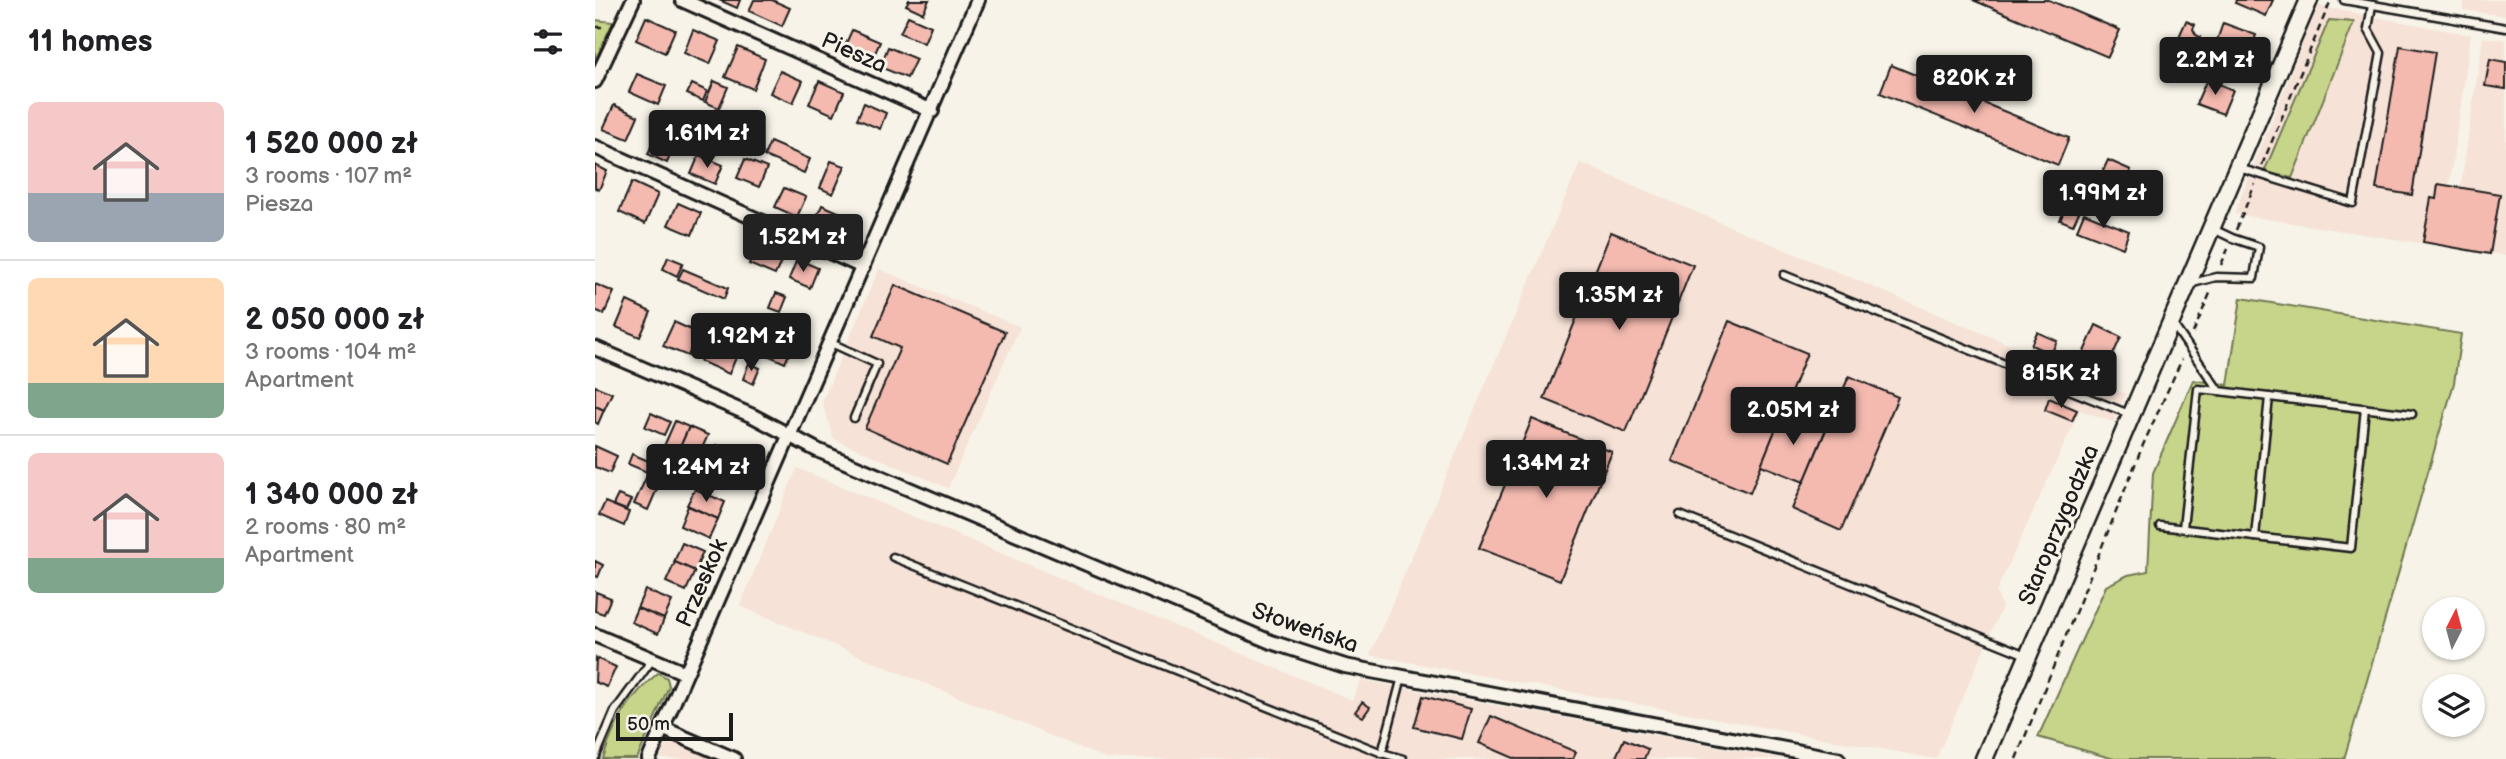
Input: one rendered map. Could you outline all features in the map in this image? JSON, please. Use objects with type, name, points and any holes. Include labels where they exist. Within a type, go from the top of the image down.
[{"type":"street","points":[[595,81],[633,0]]},
{"type":"street","name":"Piesza","points":[[681,0],[932,111]]},
{"type":"street","name":"Przeskok","points":[[649,759],[978,0]]},
{"type":"street","name":"Staroprzygodzka","points":[[1984,759],[2309,0]]},
{"type":"street","points":[[595,147],[863,267]]},
{"type":"street","name":"Słoweńska","points":[[595,348],[753,416],[829,455],[1271,642],[1345,666],[1838,759]]},
{"type":"street","points":[[595,635],[685,673]]},
{"type":"street","points":[[662,728],[734,759]]},
{"type":"lane","points":[[2344,0],[2506,28]]},
{"type":"lane","points":[[2237,167],[2353,203],[2381,53],[2368,29],[2372,5]]},
{"type":"lane","points":[[2187,285],[2216,277],[2254,278],[2259,247],[2211,228]]},
{"type":"lane","points":[[1784,275],[2131,415]]},
{"type":"lane","points":[[2171,321],[2219,391]]},
{"type":"lane","points":[[829,342],[877,364],[854,418]]},
{"type":"lane","points":[[2183,528],[2198,389],[2412,414]]},
{"type":"lane","points":[[2255,537],[2269,397]]},
{"type":"lane","points":[[2160,526],[2351,548],[2365,408]]},
{"type":"lane","points":[[1680,515],[2028,656]]},
{"type":"lane","points":[[893,557],[1382,753],[1403,759]]},
{"type":"lane","points":[[595,758],[615,710],[652,660]]},
{"type":"lane","points":[[1382,753],[1402,677]]},
{"type":"path","points":[[2016,759],[2143,445],[2188,345],[2331,0]]},
{"type":"shaded area","points":[[2465,0],[2506,0],[2506,16],[2463,10]]},
{"type":"shaded area","points":[[2318,6],[2471,35],[2440,246],[2234,214]]},
{"type":"shaded area","points":[[2483,37],[2506,40],[2506,256],[2452,246]]},
{"type":"shaded area","points":[[1580,163],[2126,394],[2113,422],[2080,410],[1996,592],[2002,607],[1936,759],[1370,655]]},
{"type":"shaded area","points":[[879,269],[1020,327],[948,488],[834,439],[822,402]]},
{"type":"shaded area","points":[[797,468],[1352,700],[1361,680],[1783,759],[1106,759],[740,606]]},
{"type":"shaded area","points":[[669,738],[716,759],[660,759]]},
{"type":"green space","points":[[595,20],[613,22],[595,61]]},
{"type":"green space","points":[[2329,20],[2354,22],[2292,178],[2264,172]]},
{"type":"green space","points":[[2241,298],[2461,334],[2454,383],[2344,759],[2114,759],[2038,737],[2106,586],[2128,575],[2148,571],[2153,473],[2193,380],[2228,385]]},
{"type":"green space","points":[[658,673],[667,678],[669,686],[637,759],[603,759],[612,734],[631,701]]},
{"type":"building","points":[[719,0],[740,0],[737,8]]},
{"type":"building","points":[[754,0],[772,0],[790,8],[782,26],[749,11]]},
{"type":"building","points":[[909,0],[929,0],[923,13],[906,5]]},
{"type":"building","points":[[1973,0],[2049,0],[2120,30],[2108,57]]},
{"type":"building","points":[[2236,0],[2273,0],[2266,16],[2235,3]]},
{"type":"building","points":[[908,16],[931,26],[924,43],[900,33]]},
{"type":"building","points":[[646,17],[675,30],[665,53],[636,40]]},
{"type":"building","points":[[2186,21],[2195,25],[2193,29],[2200,37],[2196,47],[2178,39]]},
{"type":"building","points":[[2223,23],[2256,35],[2247,61],[2214,49]]},
{"type":"building","points":[[693,30],[720,41],[710,64],[684,53]]},
{"type":"building","points":[[852,30],[880,42],[871,62],[843,50]]},
{"type":"building","points":[[2400,46],[2435,52],[2412,195],[2376,189]]},
{"type":"building","points":[[738,47],[765,59],[753,89],[725,77]]},
{"type":"building","points":[[888,47],[916,59],[907,78],[880,67]]},
{"type":"building","points":[[2490,59],[2506,62],[2506,89],[2485,86]]},
{"type":"building","points":[[1891,65],[2069,138],[2058,165],[1880,93]]},
{"type":"building","points":[[780,71],[803,81],[793,103],[770,93]]},
{"type":"building","points":[[637,74],[666,86],[658,105],[629,92]]},
{"type":"building","points":[[2207,79],[2233,90],[2223,114],[2196,104]]},
{"type":"building","points":[[714,81],[728,87],[719,108],[705,102]]},
{"type":"building","points":[[819,81],[844,92],[834,115],[809,104]]},
{"type":"building","points":[[692,84],[707,91],[703,101],[687,94]]},
{"type":"building","points":[[864,103],[886,113],[880,129],[857,119]]},
{"type":"building","points":[[614,105],[638,116],[628,139],[603,129]]},
{"type":"building","points":[[659,127],[678,135],[667,163],[648,154]]},
{"type":"building","points":[[770,142],[810,159],[804,173],[764,156]]},
{"type":"building","points":[[699,155],[723,165],[715,184],[691,174]]},
{"type":"building","points":[[745,159],[767,168],[759,187],[737,178]]},
{"type":"building","points":[[2108,160],[2131,170],[2118,199],[2095,188]]},
{"type":"building","points":[[831,161],[845,166],[833,194],[820,188]]},
{"type":"building","points":[[595,165],[607,171],[599,190],[595,188]]},
{"type":"building","points":[[632,182],[658,194],[645,224],[619,212]]},
{"type":"building","points":[[2438,184],[2500,194],[2490,254],[2423,242],[2431,198],[2436,199]]},
{"type":"building","points":[[784,188],[806,197],[797,217],[775,207]]},
{"type":"building","points":[[678,203],[701,213],[692,235],[668,225]]},
{"type":"building","points":[[2068,203],[2081,208],[2073,225],[2060,220]]},
{"type":"building","points":[[822,205],[848,216],[839,237],[813,225]]},
{"type":"building","points":[[2084,213],[2129,231],[2123,248],[2077,230]]},
{"type":"building","points":[[1611,232],[1693,265],[1626,432],[1544,399]]},
{"type":"building","points":[[758,242],[785,253],[775,275],[749,264]]},
{"type":"building","points":[[668,257],[683,263],[677,276],[663,269]]},
{"type":"building","points":[[797,259],[818,268],[810,288],[789,279]]},
{"type":"building","points":[[683,269],[728,288],[724,299],[678,279]]},
{"type":"building","points":[[595,284],[614,292],[604,314],[595,310]]},
{"type":"building","points":[[895,285],[1005,332],[947,464],[865,428],[900,348],[873,336]]},
{"type":"building","points":[[776,293],[787,297],[781,312],[770,308]]},
{"type":"building","points":[[627,301],[651,312],[640,337],[616,327]]},
{"type":"building","points":[[1729,321],[1807,353],[1750,493],[1672,461]]},
{"type":"building","points":[[674,322],[698,333],[688,356],[663,346]]},
{"type":"building","points":[[2096,325],[2121,337],[2107,368],[2082,356]]},
{"type":"building","points":[[771,331],[795,341],[785,363],[761,352]]},
{"type":"building","points":[[2037,332],[2057,341],[2051,354],[2031,345]]},
{"type":"building","points":[[709,340],[738,353],[729,374],[700,361]]},
{"type":"building","points":[[749,363],[760,368],[753,384],[743,379]]},
{"type":"building","points":[[1849,376],[1898,397],[1841,531],[1792,509]]},
{"type":"building","points":[[595,386],[612,393],[604,410],[595,406]]},
{"type":"building","points":[[2049,398],[2077,410],[2072,421],[2045,410]]},
{"type":"building","points":[[595,406],[604,410],[598,424],[595,422]]},
{"type":"building","points":[[1783,411],[1826,429],[1804,482],[1761,465]]},
{"type":"building","points":[[651,413],[670,422],[664,435],[645,427]]},
{"type":"building","points":[[1532,419],[1612,452],[1560,580],[1479,548]]},
{"type":"building","points":[[675,421],[689,427],[678,452],[664,446]]},
{"type":"building","points":[[689,427],[708,435],[699,455],[680,447]]},
{"type":"building","points":[[717,445],[741,456],[730,482],[706,472]]},
{"type":"building","points":[[595,446],[617,456],[610,473],[595,467]]},
{"type":"building","points":[[632,454],[651,462],[647,472],[628,464]]},
{"type":"building","points":[[650,469],[663,475],[648,510],[634,504]]},
{"type":"building","points":[[695,489],[725,502],[718,519],[687,505]]},
{"type":"building","points":[[618,495],[631,500],[626,510],[613,505]]},
{"type":"building","points":[[605,502],[629,512],[624,526],[599,515]]},
{"type":"building","points":[[688,506],[718,519],[709,539],[680,526]]},
{"type":"building","points":[[682,543],[703,552],[695,571],[674,562]]},
{"type":"building","points":[[595,561],[603,565],[598,577],[595,576]]},
{"type":"building","points":[[675,562],[695,571],[686,591],[666,582]]},
{"type":"building","points":[[645,590],[672,601],[664,619],[637,608]]},
{"type":"building","points":[[596,592],[611,598],[604,614],[595,611]]},
{"type":"building","points":[[637,608],[664,619],[658,634],[631,622]]},
{"type":"building","points":[[596,658],[616,667],[607,687],[595,682]]},
{"type":"building","points":[[1423,696],[1471,709],[1462,739],[1414,727]]},
{"type":"building","points":[[1362,702],[1370,707],[1363,717],[1355,712]]},
{"type":"building","points":[[1491,716],[1576,752],[1573,759],[1516,759],[1479,743]]},
{"type":"building","points":[[1624,739],[1648,749],[1644,759],[1615,759]]}]
